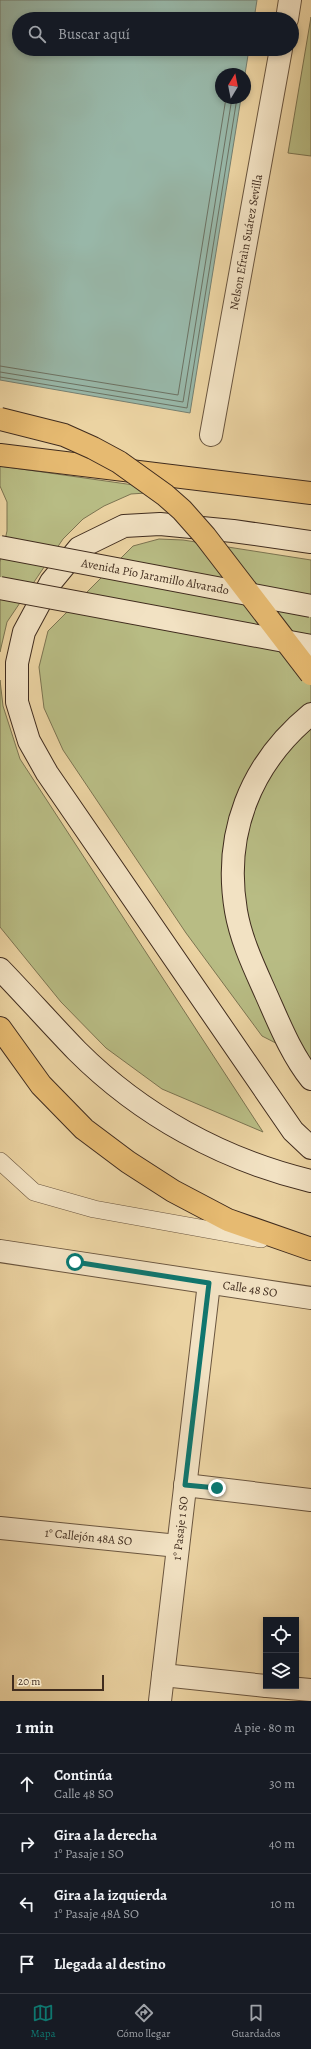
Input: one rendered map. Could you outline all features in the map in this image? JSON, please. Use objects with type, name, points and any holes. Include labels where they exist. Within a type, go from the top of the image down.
[{"type":"highway","points":[[0,419],[64,435],[93,448],[120,462],[165,495],[182,510],[205,536],[311,674]]},
{"type":"highway","points":[[0,454],[311,493]]},
{"type":"highway","points":[[0,1028],[41,1085],[84,1130],[128,1162],[172,1191],[228,1220],[307,1248]]},
{"type":"main road","points":[[287,12],[290,0]]},
{"type":"main road","name":"Nelson Efraìn Suárez Sevilla","points":[[211,435],[280,56]]},
{"type":"main road","points":[[311,542],[233,531],[160,524],[124,526],[79,548],[52,582],[24,632],[17,662],[17,702],[29,741],[47,773],[293,1131],[311,1148]]},
{"type":"main road","name":"Avenida Pío Jaramillo Alvarado","points":[[0,547],[311,606]]},
{"type":"main road","points":[[0,588],[311,646]]},
{"type":"main road","points":[[311,714],[299,724],[277,749],[256,777],[243,807],[234,843],[232,881],[236,912],[248,952],[280,1025],[302,1067],[311,1079]]},
{"type":"main road","points":[[0,969],[78,1052],[115,1084],[157,1116],[200,1141],[237,1158],[311,1181]]},
{"type":"main road","name":"Calle 48 SO","points":[[0,1251],[311,1298]]},
{"type":"main road","name":"1° Pasaje 1 SO","points":[[160,1701],[209,1283]]},
{"type":"main road","points":[[185,1485],[311,1500]]},
{"type":"main road","name":"1° Callejón 48A SO","points":[[0,1528],[178,1546]]},
{"type":"main road","points":[[163,1675],[263,1686]]},
{"type":"main road","points":[[299,1689],[311,1690]]},
{"type":"lane","points":[[0,1161],[34,1192],[94,1209],[307,1248]]},
{"type":"green space","points":[[311,17],[311,156],[288,153]]},
{"type":"green space","points":[[0,466],[176,491],[131,494],[104,506],[83,519],[63,539],[7,622],[0,652],[0,562],[7,531],[7,502],[0,486]]},
{"type":"green space","points":[[159,539],[183,540],[311,560],[311,1061],[262,1036],[186,933],[63,750],[44,708],[39,667],[48,631],[133,546]]},
{"type":"green space","points":[[0,680],[3,706],[20,759],[263,1132],[162,1089],[106,1048],[61,1002],[0,927]]},
{"type":"water","points":[[0,0],[257,0],[255,12],[12,12],[12,56],[248,56],[246,68],[215,68],[215,104],[240,104],[190,413],[0,380]]},
{"type":"route","points":[[75,1262],[209,1283],[185,1485],[217,1488]]}]
